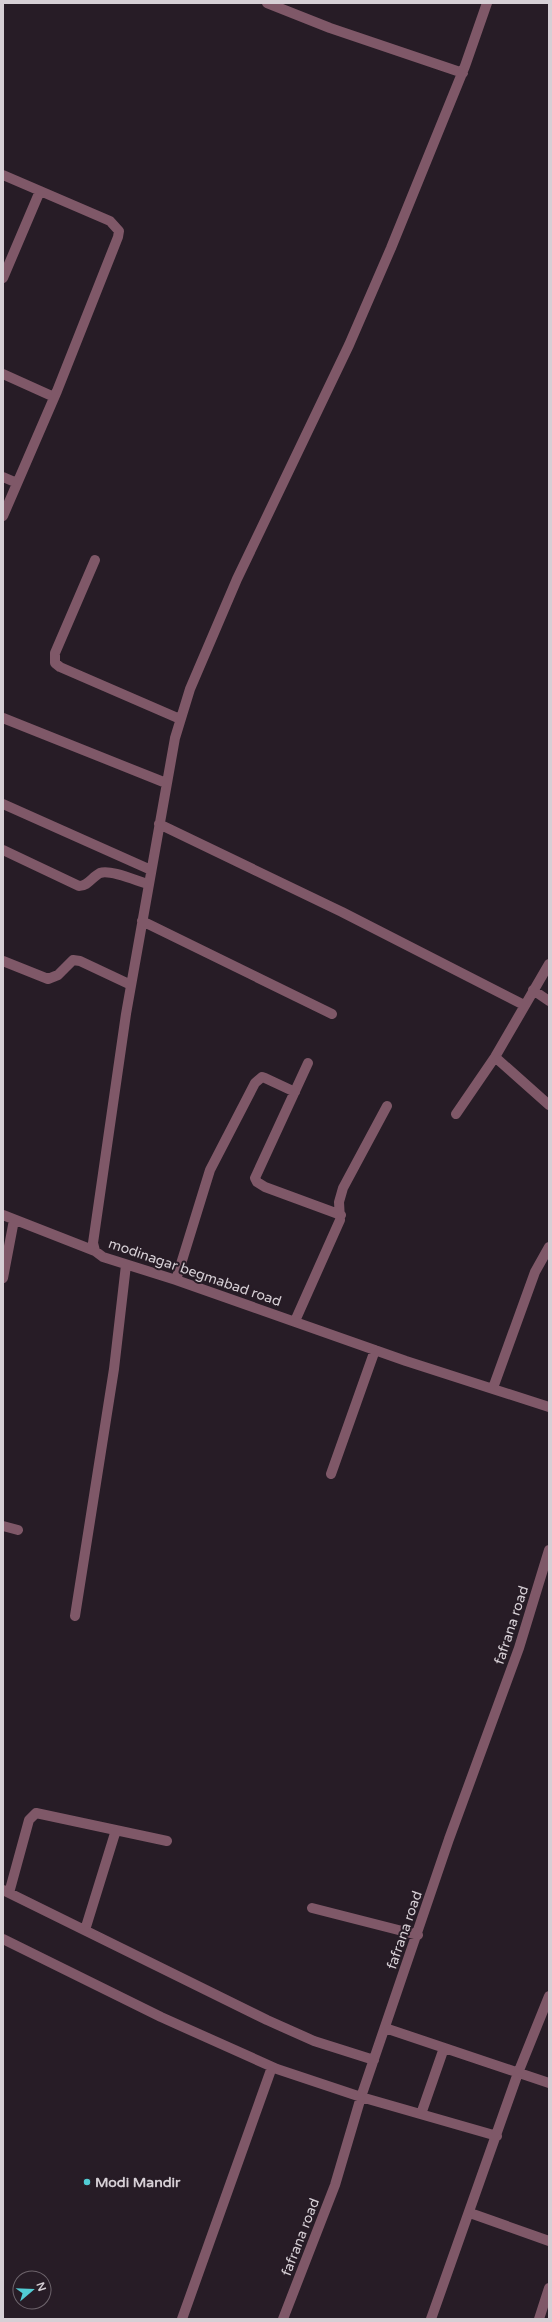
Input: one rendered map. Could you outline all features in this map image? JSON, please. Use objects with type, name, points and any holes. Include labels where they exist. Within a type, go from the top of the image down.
[{"type":"street","points":[[267,3],[330,28],[463,73]]},
{"type":"street","name":"modinagar begmabad road","points":[[484,4],[463,73],[350,345],[237,578],[192,684],[180,719],[166,783],[148,884],[93,1232],[95,1251],[103,1257],[176,1280],[375,1350],[549,1407]]},
{"type":"street","points":[[3,175],[110,221],[119,231],[118,237],[54,397],[3,516]]},
{"type":"street","points":[[3,278],[40,191]]},
{"type":"street","points":[[3,374],[54,397]]},
{"type":"street","points":[[3,477],[17,483]]},
{"type":"street","points":[[95,560],[55,653],[55,663],[60,667],[180,719]]},
{"type":"street","points":[[3,718],[166,783]]},
{"type":"street","points":[[3,804],[151,870]]},
{"type":"street","points":[[159,824],[328,905],[524,1005]]},
{"type":"street","points":[[3,850],[79,886],[83,886],[97,874],[107,872],[148,884]]},
{"type":"street","points":[[142,921],[332,1014]]},
{"type":"street","points":[[3,961],[48,979],[58,975],[73,960],[133,976]]},
{"type":"street","points":[[456,1114],[495,1057],[549,964]]},
{"type":"street","points":[[533,990],[549,1001]]},
{"type":"street","points":[[495,1057],[549,1105]]},
{"type":"street","points":[[308,1063],[256,1174],[257,1182],[264,1187],[341,1215]]},
{"type":"street","points":[[176,1280],[210,1170],[255,1083],[262,1077],[295,1092]]},
{"type":"street","points":[[295,1321],[338,1228],[341,1215],[339,1202],[343,1188],[387,1106]]},
{"type":"street","points":[[3,1215],[95,1251]]},
{"type":"street","points":[[3,1278],[14,1220]]},
{"type":"street","points":[[492,1388],[535,1272],[549,1247]]},
{"type":"street","points":[[75,1616],[114,1369],[126,1265]]},
{"type":"street","points":[[331,1474],[375,1350]]},
{"type":"street","points":[[3,1526],[18,1530]]},
{"type":"street","name":"fafrana road","points":[[283,2319],[335,2185],[361,2097],[418,1935],[449,1839],[519,1648],[549,1550]]},
{"type":"street","points":[[167,1841],[41,1813],[34,1814],[29,1820],[6,1892],[266,2020],[314,2041],[374,2060]]},
{"type":"street","points":[[85,1930],[116,1830]]},
{"type":"street","points":[[312,1908],[418,1935]]},
{"type":"street","points":[[3,1939],[161,2017],[272,2067],[361,2097],[497,2136]]},
{"type":"street","points":[[431,2319],[470,2213],[518,2073],[549,1996]]},
{"type":"street","points":[[385,2028],[549,2083]]},
{"type":"street","points":[[421,2114],[444,2048]]},
{"type":"street","points":[[182,2319],[272,2067]]},
{"type":"street","points":[[470,2213],[549,2241]]},
{"type":"street","points":[[539,2319],[549,2288]]},
{"type":"place","name":"Modi Mandir","points":[[87,2182]]}]
